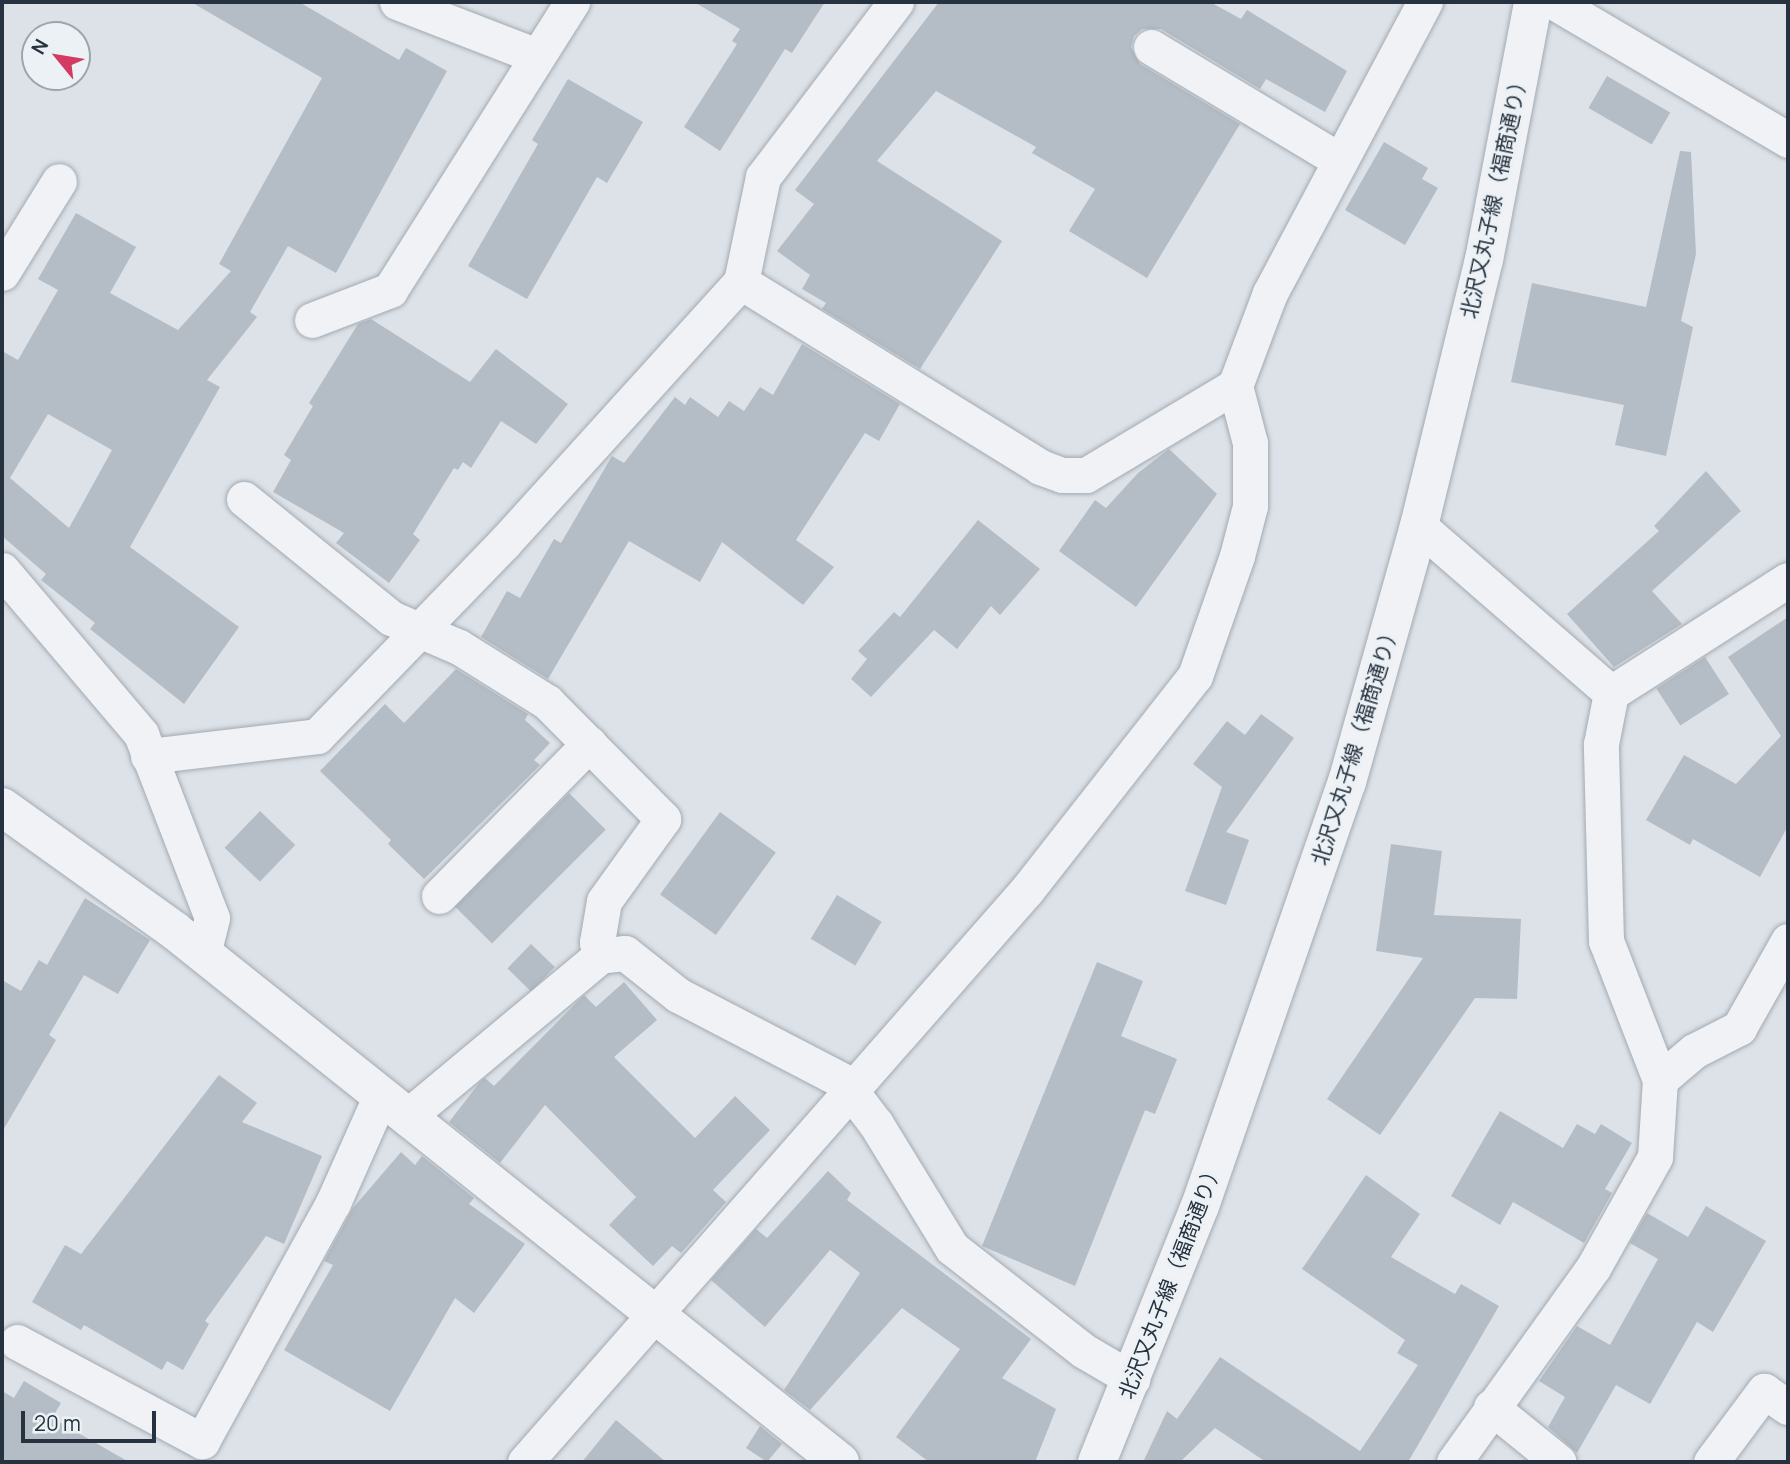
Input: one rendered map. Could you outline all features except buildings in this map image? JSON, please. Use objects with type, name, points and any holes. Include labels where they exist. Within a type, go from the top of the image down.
[{"type":"street","points":[[397,2],[537,57]]},
{"type":"street","points":[[312,320],[390,290],[572,2]]},
{"type":"street","points":[[148,756],[317,736],[419,631],[741,282],[763,177],[896,2]]},
{"type":"street","points":[[525,1462],[1027,890],[1195,676],[1237,556],[1250,506],[1250,443],[1235,386],[1270,293],[1425,2]]},
{"type":"street","name":"北沢又丸子線（福商通り）","points":[[1097,1462],[1132,1379],[1278,991],[1347,782],[1419,526],[1484,260],[1533,2]]},
{"type":"street","points":[[1554,2],[1788,140]]},
{"type":"street","points":[[1151,47],[1339,160]]},
{"type":"street","points":[[2,273],[60,181]]},
{"type":"street","points":[[741,282],[1040,467],[1062,475],[1086,475],[1235,386]]},
{"type":"street","points":[[244,499],[391,618],[459,647],[547,702],[663,819],[604,901],[597,942],[600,956]]},
{"type":"street","points":[[1419,526],[1611,693]]},
{"type":"street","points":[[2,570],[141,734],[212,918],[203,954]]},
{"type":"street","points":[[1454,1462],[1593,1268],[1655,1157],[1660,1080],[1605,941],[1601,744],[1611,693],[1788,580]]},
{"type":"street","points":[[439,896],[589,744]]},
{"type":"street","points":[[2,807],[203,954],[656,1311],[840,1462]]},
{"type":"street","points":[[1660,1080],[1694,1051],[1739,1028],[1788,940]]},
{"type":"street","points":[[17,1342],[202,1441],[333,1203],[395,1105],[600,956],[625,953],[678,995],[843,1082],[876,1124],[952,1248],[972,1268],[1084,1351],[1132,1379]]},
{"type":"street","points":[[1711,1462],[1764,1391],[1788,1407]]},
{"type":"street","points":[[1491,1407],[1559,1462]]}]
